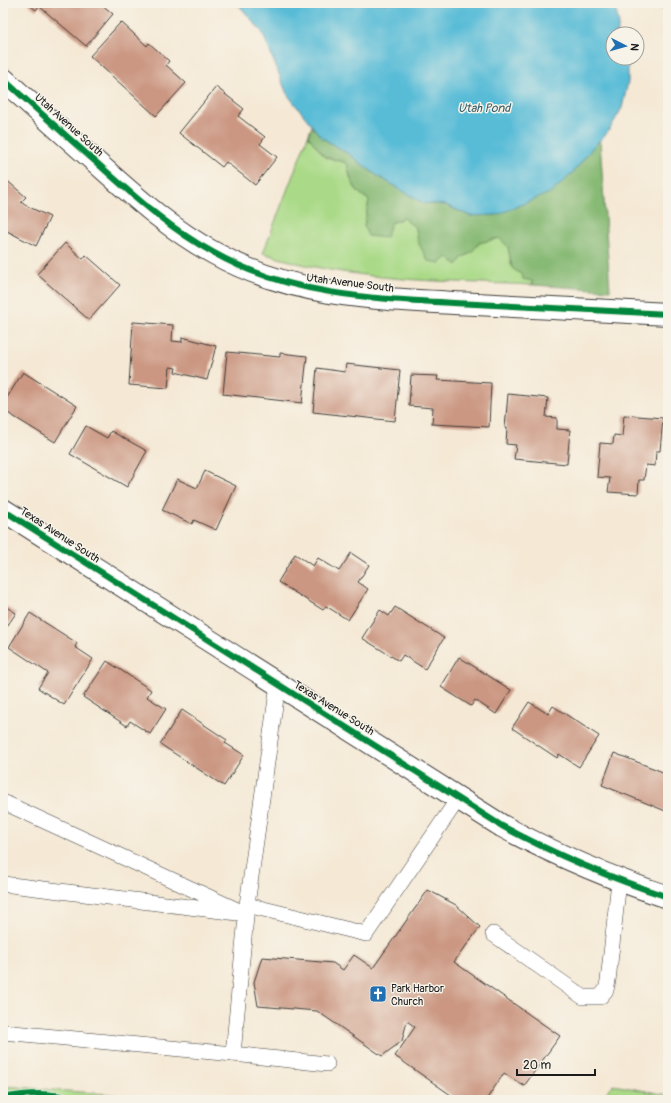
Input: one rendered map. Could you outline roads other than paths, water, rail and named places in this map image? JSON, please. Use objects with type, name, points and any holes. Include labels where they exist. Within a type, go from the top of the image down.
[{"type":"street","name":"Utah Avenue South","points":[[3,79],[142,203],[168,224],[215,254],[271,278],[299,287],[340,294],[425,301],[668,314]]},
{"type":"street","name":"Texas Avenue South","points":[[3,510],[458,799],[544,848],[619,881],[668,898]]},
{"type":"lane","points":[[233,1054],[246,909],[278,684]]},
{"type":"lane","points":[[3,884],[246,909],[366,934],[458,799]]},
{"type":"lane","points":[[3,802],[246,909]]},
{"type":"lane","points":[[493,934],[583,997],[600,997],[606,990],[608,980],[619,881]]},
{"type":"lane","points":[[3,1032],[328,1064]]},
{"type":"water","name":"Utah Pond","points":[[237,3],[614,3],[619,24],[619,26],[605,26],[605,66],[628,66],[628,82],[622,108],[608,132],[593,147],[572,174],[552,192],[497,215],[470,216],[446,205],[423,203],[376,175],[350,155],[321,137],[287,94],[262,32]]},
{"type":"place","name":"Park Harbor Church","points":[[378,994]]}]
